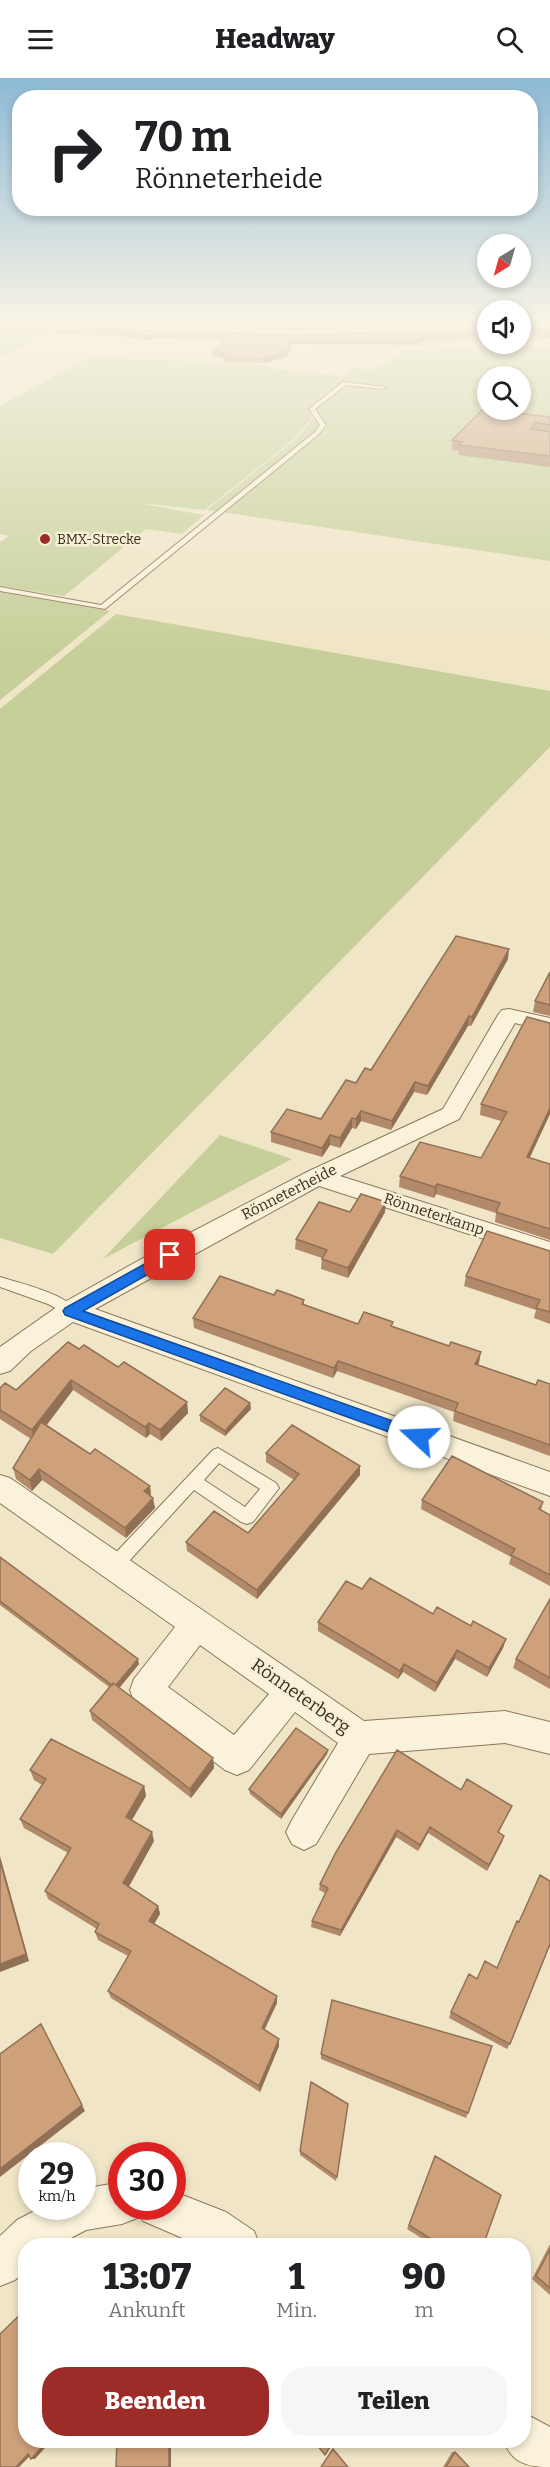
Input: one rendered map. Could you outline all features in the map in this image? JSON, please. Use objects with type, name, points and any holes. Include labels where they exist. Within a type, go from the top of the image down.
[{"type":"street","name":"Rönneterheide","points":[[0,1363],[22,1344],[70,1311],[317,1177],[451,1114],[509,1015],[550,1025]]},
{"type":"street","name":"Rönneterkamp","points":[[317,1177],[550,1251]]},
{"type":"street","points":[[70,1311],[550,1484]]},
{"type":"street","name":"Rönneterberg","points":[[0,1487],[360,1738],[505,1727],[550,1738]]},
{"type":"street","points":[[197,1624],[146,1690],[237,1758],[292,1691]]},
{"type":"street","points":[[304,1832],[360,1738]]},
{"type":"street","points":[[29,2238],[82,2210],[108,2205]]},
{"type":"street","points":[[186,2217],[212,2227],[228,2238]]},
{"type":"street","points":[[0,2265],[18,2248]]},
{"type":"street","points":[[531,2441],[550,2454]]},
{"type":"lane","points":[[0,589],[102,607],[319,430]]},
{"type":"lane","points":[[0,1282],[53,1300],[70,1311]]},
{"type":"lane","points":[[114,1566],[218,1454],[271,1488],[247,1517],[193,1481]]},
{"type":"green space","points":[[0,430],[301,430],[294,439],[205,510],[139,503],[204,515],[182,534],[146,529],[64,596],[0,586],[0,542],[9,536],[0,534]]},
{"type":"green space","points":[[303,430],[550,430],[550,561],[207,510],[296,439]]},
{"type":"green space","points":[[0,591],[110,611],[0,700]]},
{"type":"green space","points":[[116,614],[550,691],[550,747],[53,1254],[0,1238],[0,709]]},
{"type":"green space","points":[[220,1135],[292,1159],[103,1259]]},
{"type":"building","points":[[462,430],[550,432],[550,456],[459,445],[462,442],[452,440]]},
{"type":"building","points":[[456,936],[509,949],[472,1017],[469,1016],[428,1086],[415,1082],[392,1121],[361,1111],[356,1119],[352,1118],[340,1138],[330,1135],[322,1148],[271,1132],[287,1109],[321,1119],[346,1080],[356,1083],[365,1068],[371,1070]]},
{"type":"building","points":[[550,972],[550,1005],[535,1001]]},
{"type":"building","points":[[527,1017],[550,1023],[550,1108],[527,1157],[550,1164],[550,1229],[496,1212],[500,1203],[437,1184],[435,1187],[400,1176],[420,1142],[481,1158],[507,1112],[481,1104]]},
{"type":"building","points":[[361,1194],[386,1202],[348,1268],[322,1259],[327,1250],[296,1239],[319,1202],[350,1212]]},
{"type":"building","points":[[487,1231],[550,1251],[550,1312],[536,1308],[540,1300],[466,1276]]},
{"type":"building","points":[[220,1276],[274,1295],[277,1290],[304,1300],[302,1304],[358,1324],[364,1312],[393,1322],[391,1326],[449,1346],[451,1342],[481,1352],[475,1364],[536,1385],[538,1380],[550,1384],[550,1445],[455,1411],[458,1403],[338,1361],[334,1368],[193,1318]]},
{"type":"building","points":[[68,1342],[79,1349],[84,1345],[118,1367],[124,1362],[187,1402],[160,1430],[149,1423],[145,1427],[71,1380],[32,1430],[0,1410],[0,1388],[5,1383],[16,1390]]},
{"type":"building","points":[[225,1388],[250,1403],[225,1431],[200,1415]]},
{"type":"building","points":[[41,1422],[90,1454],[95,1449],[150,1486],[144,1491],[153,1498],[125,1528],[39,1469],[30,1480],[13,1468]]},
{"type":"building","points":[[292,1425],[360,1466],[257,1590],[186,1542],[214,1511],[248,1533],[299,1474],[266,1453]]},
{"type":"building","points":[[452,1456],[543,1502],[539,1509],[550,1515],[550,1575],[511,1555],[515,1549],[422,1500]]},
{"type":"building","points":[[0,1557],[138,1659],[116,1685],[113,1683],[112,1685],[0,1601]]},
{"type":"building","points":[[370,1578],[433,1614],[437,1607],[471,1626],[473,1621],[506,1639],[489,1668],[457,1650],[437,1683],[404,1664],[400,1671],[318,1622],[346,1581],[362,1589]]},
{"type":"building","points":[[550,1599],[550,1678],[516,1659]]},
{"type":"building","points":[[113,1683],[213,1758],[190,1789],[90,1711]]},
{"type":"building","points":[[296,1728],[328,1750],[281,1814],[249,1789]]},
{"type":"building","points":[[51,1739],[144,1786],[126,1817],[152,1832],[123,1883],[158,1906],[149,1921],[277,1996],[262,2028],[279,2039],[259,2086],[108,1991],[131,1951],[95,1932],[99,1924],[45,1891],[71,1848],[20,1819],[46,1779],[30,1770]]},
{"type":"building","points":[[397,1750],[461,1790],[467,1779],[512,1806],[498,1832],[504,1836],[489,1865],[430,1827],[420,1845],[397,1830],[341,1930],[312,1921],[328,1888],[320,1884],[336,1852]]},
{"type":"building","points":[[0,1861],[26,1954],[0,1964]]},
{"type":"building","points":[[540,1875],[550,1881],[550,1944],[510,2044],[451,2012],[469,1974],[477,1979],[485,1961],[497,1968]]},
{"type":"building","points":[[332,2000],[492,2046],[468,2113],[321,2054]]},
{"type":"building","points":[[41,2024],[82,2105],[35,2142],[18,2142],[18,2155],[0,2169],[0,2054]]},
{"type":"building","points":[[311,2082],[348,2104],[337,2177],[300,2151]]},
{"type":"building","points":[[435,2156],[501,2195],[486,2238],[429,2238],[409,2225]]},
{"type":"building","points":[[550,2249],[550,2288],[536,2276]]},
{"type":"building","points":[[18,2317],[18,2448],[41,2448],[31,2459],[28,2454],[16,2467],[0,2467],[0,2334]]},
{"type":"building","points":[[117,2448],[169,2448],[169,2467],[116,2467]]},
{"type":"building","points":[[319,2448],[329,2448],[325,2455]]},
{"type":"building","points":[[333,2449],[348,2467],[321,2467]]},
{"type":"building","points":[[455,2452],[469,2467],[446,2467]]},
{"type":"place","name":"BMX-Strecke","points":[[45,539]]},
{"type":"route","points":[[170,1255],[70,1311],[419,1437]]}]
